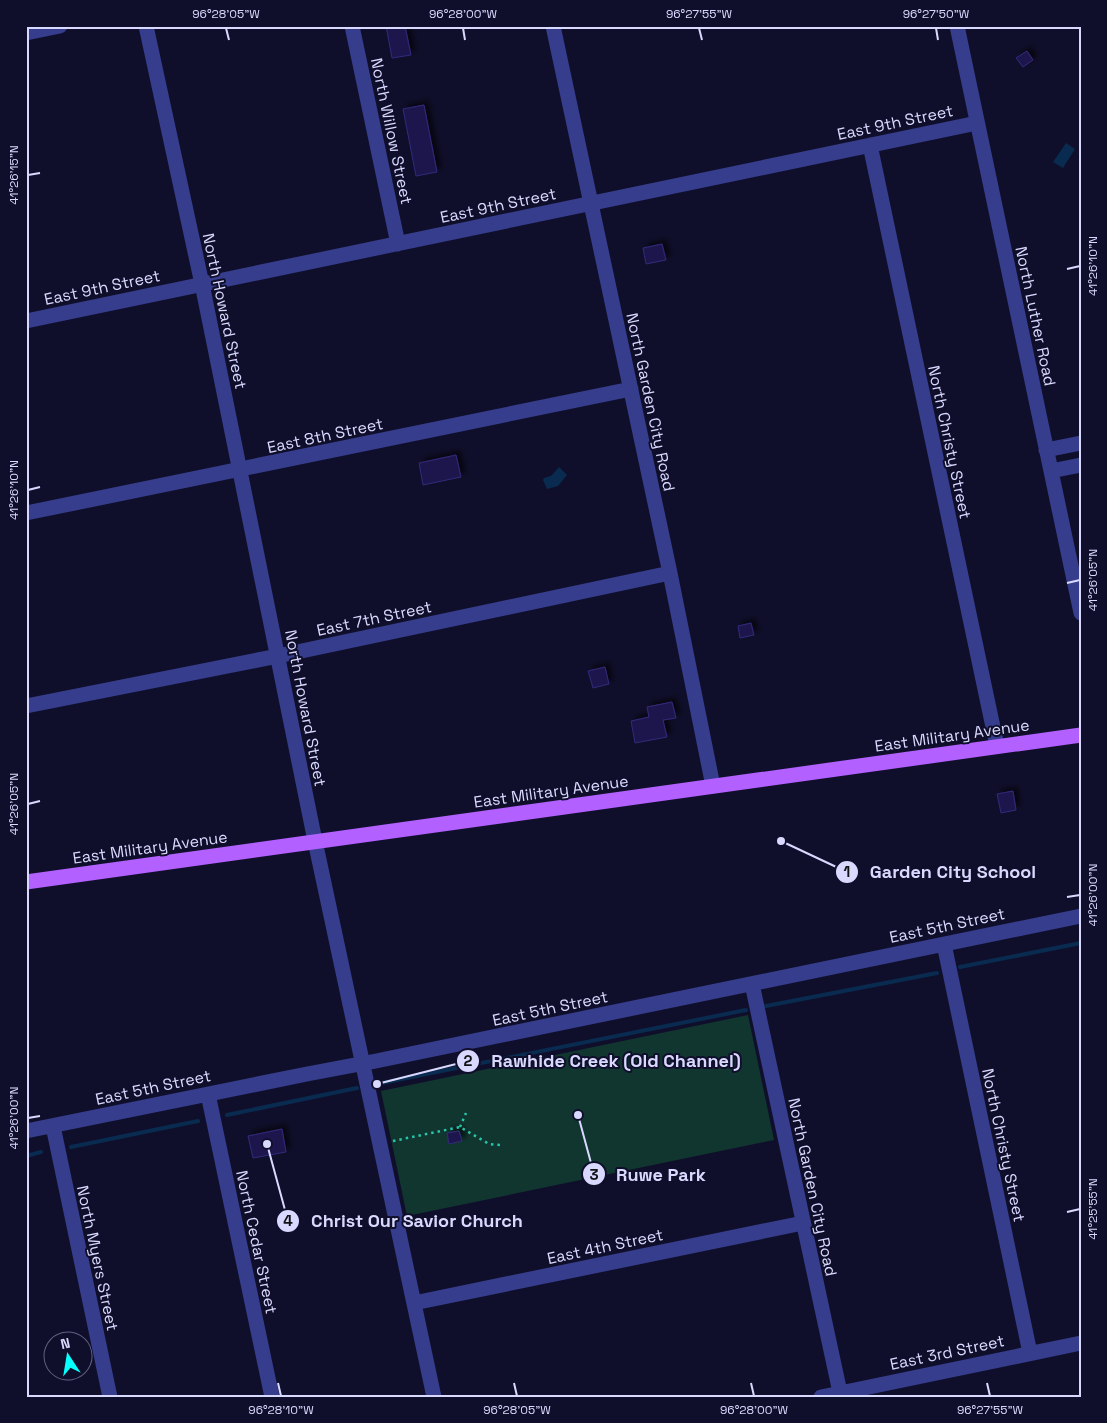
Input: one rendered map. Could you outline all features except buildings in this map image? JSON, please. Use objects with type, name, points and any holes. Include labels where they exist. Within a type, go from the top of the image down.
[{"type":"main road","name":"East Military Avenue","points":[[26,882],[1081,735]]},
{"type":"street","points":[[26,33],[60,26]]},
{"type":"street","name":"North Howard Street","points":[[146,26],[202,284],[315,842],[434,1397]]},
{"type":"street","name":"North Willow Street","points":[[352,26],[398,244]]},
{"type":"street","name":"North Garden City Road","points":[[553,26],[670,573],[713,786]]},
{"type":"street","name":"North Luther Road","points":[[957,26],[1081,613]]},
{"type":"street","name":"East 9th Street","points":[[26,320],[977,123]]},
{"type":"street","name":"North Christy Street","points":[[870,145],[997,746]]},
{"type":"street","name":"East 8th Street","points":[[26,514],[630,389]]},
{"type":"street","points":[[1046,450],[1081,443]]},
{"type":"street","points":[[1051,471],[1081,465]]},
{"type":"street","name":"East 7th Street","points":[[26,706],[278,656],[670,573]]},
{"type":"street","name":"East 5th Street","points":[[26,1132],[1081,916]]},
{"type":"street","name":"North Christy Street","points":[[944,944],[1030,1353]]},
{"type":"street","name":"North Garden City Road","points":[[752,984],[840,1395]]},
{"type":"street","name":"North Cedar Street","points":[[208,1094],[272,1397]]},
{"type":"street","name":"North Myers Street","points":[[53,1126],[110,1397]]},
{"type":"street","name":"East 4th Street","points":[[414,1303],[803,1223]]},
{"type":"street","name":"East 3rd Street","points":[[821,1397],[840,1395],[1081,1343]]},
{"type":"path","points":[[460,1127],[466,1113]]},
{"type":"path","points":[[393,1141],[460,1127],[489,1144],[500,1146]]},
{"type":"green space","points":[[748,1015],[774,1140],[407,1216],[381,1091]]},
{"type":"water","points":[[1066,143],[1075,149],[1063,168],[1053,162]]},
{"type":"water","points":[[559,467],[567,475],[558,486],[547,489],[544,478],[551,476]]},
{"type":"waterway","points":[[960,967],[1081,943]]},
{"type":"waterway","points":[[766,1006],[937,973]]},
{"type":"waterway","points":[[377,1084],[746,1010]]},
{"type":"waterway","points":[[227,1115],[357,1088]]},
{"type":"waterway","points":[[71,1147],[198,1121]]},
{"type":"waterway","points":[[26,1156],[41,1152]]},
{"type":"place","name":"Garden City School","points":[[781,841]]},
{"type":"place","name":"Rawhide Creek (Old Channel)","points":[[377,1084]]},
{"type":"place","name":"Ruwe Park","points":[[578,1115]]},
{"type":"place","name":"Christ Our Savior Church","points":[[267,1144]]}]
